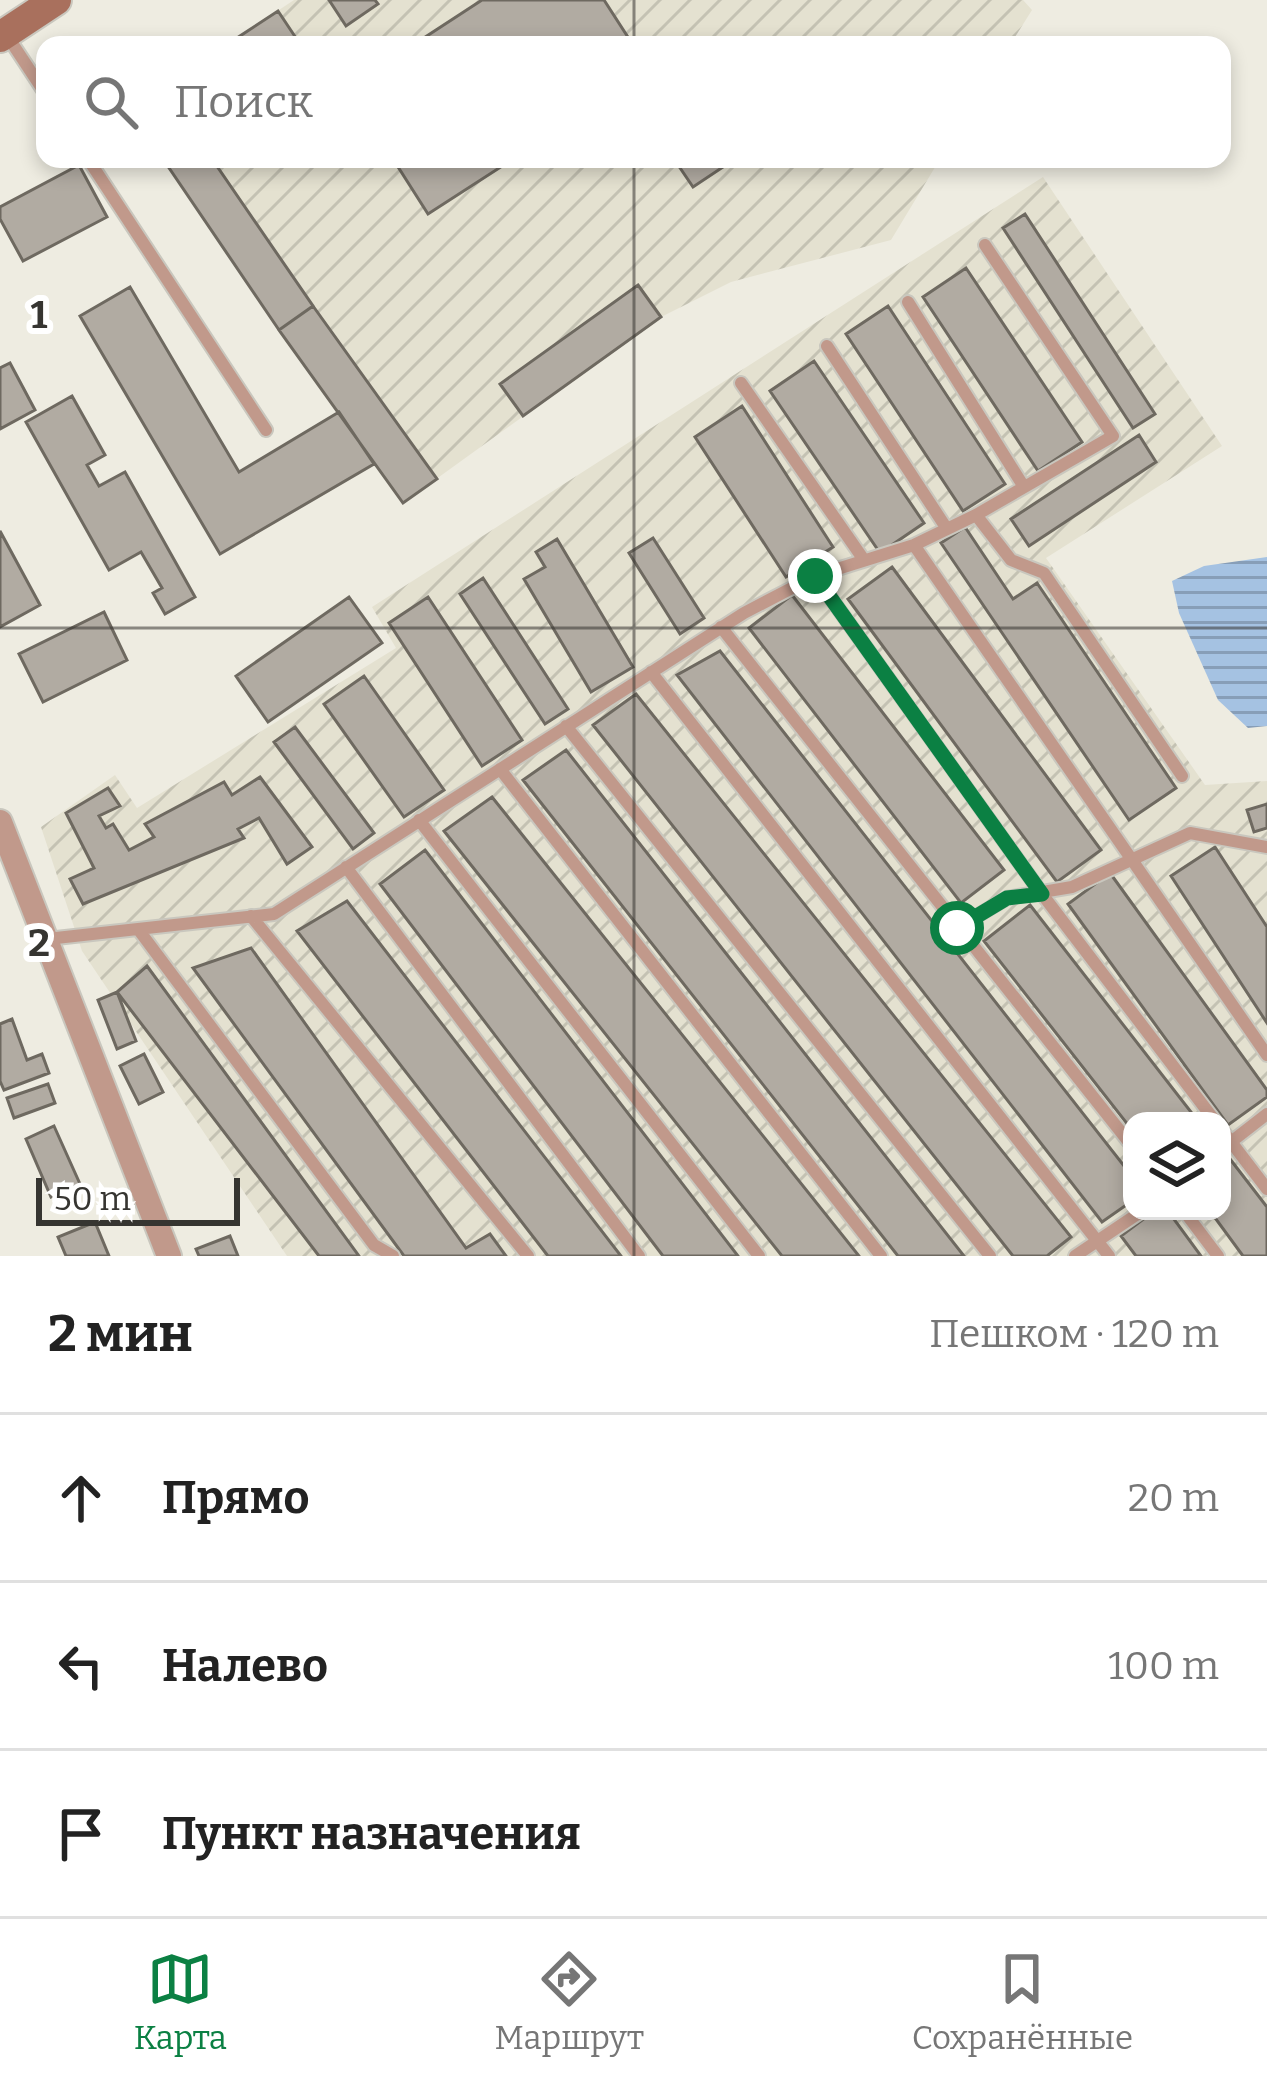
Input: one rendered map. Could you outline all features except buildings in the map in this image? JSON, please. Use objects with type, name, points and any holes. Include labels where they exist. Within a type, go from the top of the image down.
[{"type":"main road","points":[[3,35],[56,0]]},
{"type":"street","points":[[0,822],[169,1256]]},
{"type":"lane","points":[[3,35],[36,81]]},
{"type":"lane","points":[[94,168],[266,430]]},
{"type":"lane","points":[[46,939],[274,914],[721,627],[815,576],[914,545],[976,515],[1113,436],[985,245]]},
{"type":"lane","points":[[908,302],[1024,487]]},
{"type":"lane","points":[[827,346],[946,529]]},
{"type":"lane","points":[[741,383],[864,560]]},
{"type":"lane","points":[[976,515],[1011,560],[1044,573],[1182,776]]},
{"type":"lane","points":[[914,545],[1267,1055]]},
{"type":"lane","points":[[815,576],[1042,894],[1208,1112]]},
{"type":"lane","points":[[721,627],[1123,1135]]},
{"type":"lane","points":[[651,672],[1109,1256]]},
{"type":"lane","points":[[566,726],[990,1256]]},
{"type":"lane","points":[[500,769],[881,1256]]},
{"type":"lane","points":[[419,820],[759,1256]]},
{"type":"lane","points":[[957,928],[1007,898],[1072,887],[1190,833],[1267,847]]},
{"type":"lane","points":[[346,867],[639,1256]]},
{"type":"lane","points":[[251,916],[528,1256]]},
{"type":"lane","points":[[138,928],[374,1245],[393,1256]]},
{"type":"lane","points":[[1231,1137],[1267,1114]]},
{"type":"lane","points":[[1231,1148],[1267,1189]]},
{"type":"lane","points":[[1075,1256],[1129,1220]]},
{"type":"lane","points":[[1191,1220],[1218,1256]]},
{"type":"shaded area","points":[[294,0],[1023,0],[1032,10],[1016,36],[240,36]]},
{"type":"shaded area","points":[[169,168],[935,168],[891,240],[731,282],[661,317],[403,503]]},
{"type":"shaded area","points":[[1043,177],[1222,446],[1046,558],[1205,785],[1267,781],[1267,1256],[287,1256],[82,951],[41,827],[115,775],[137,808],[396,648],[372,607]]},
{"type":"water","points":[[1267,557],[1267,726],[1248,728],[1218,700],[1179,613],[1172,581],[1204,566]]},
{"type":"route","points":[[815,576],[1042,894],[1007,898],[957,928]]}]
